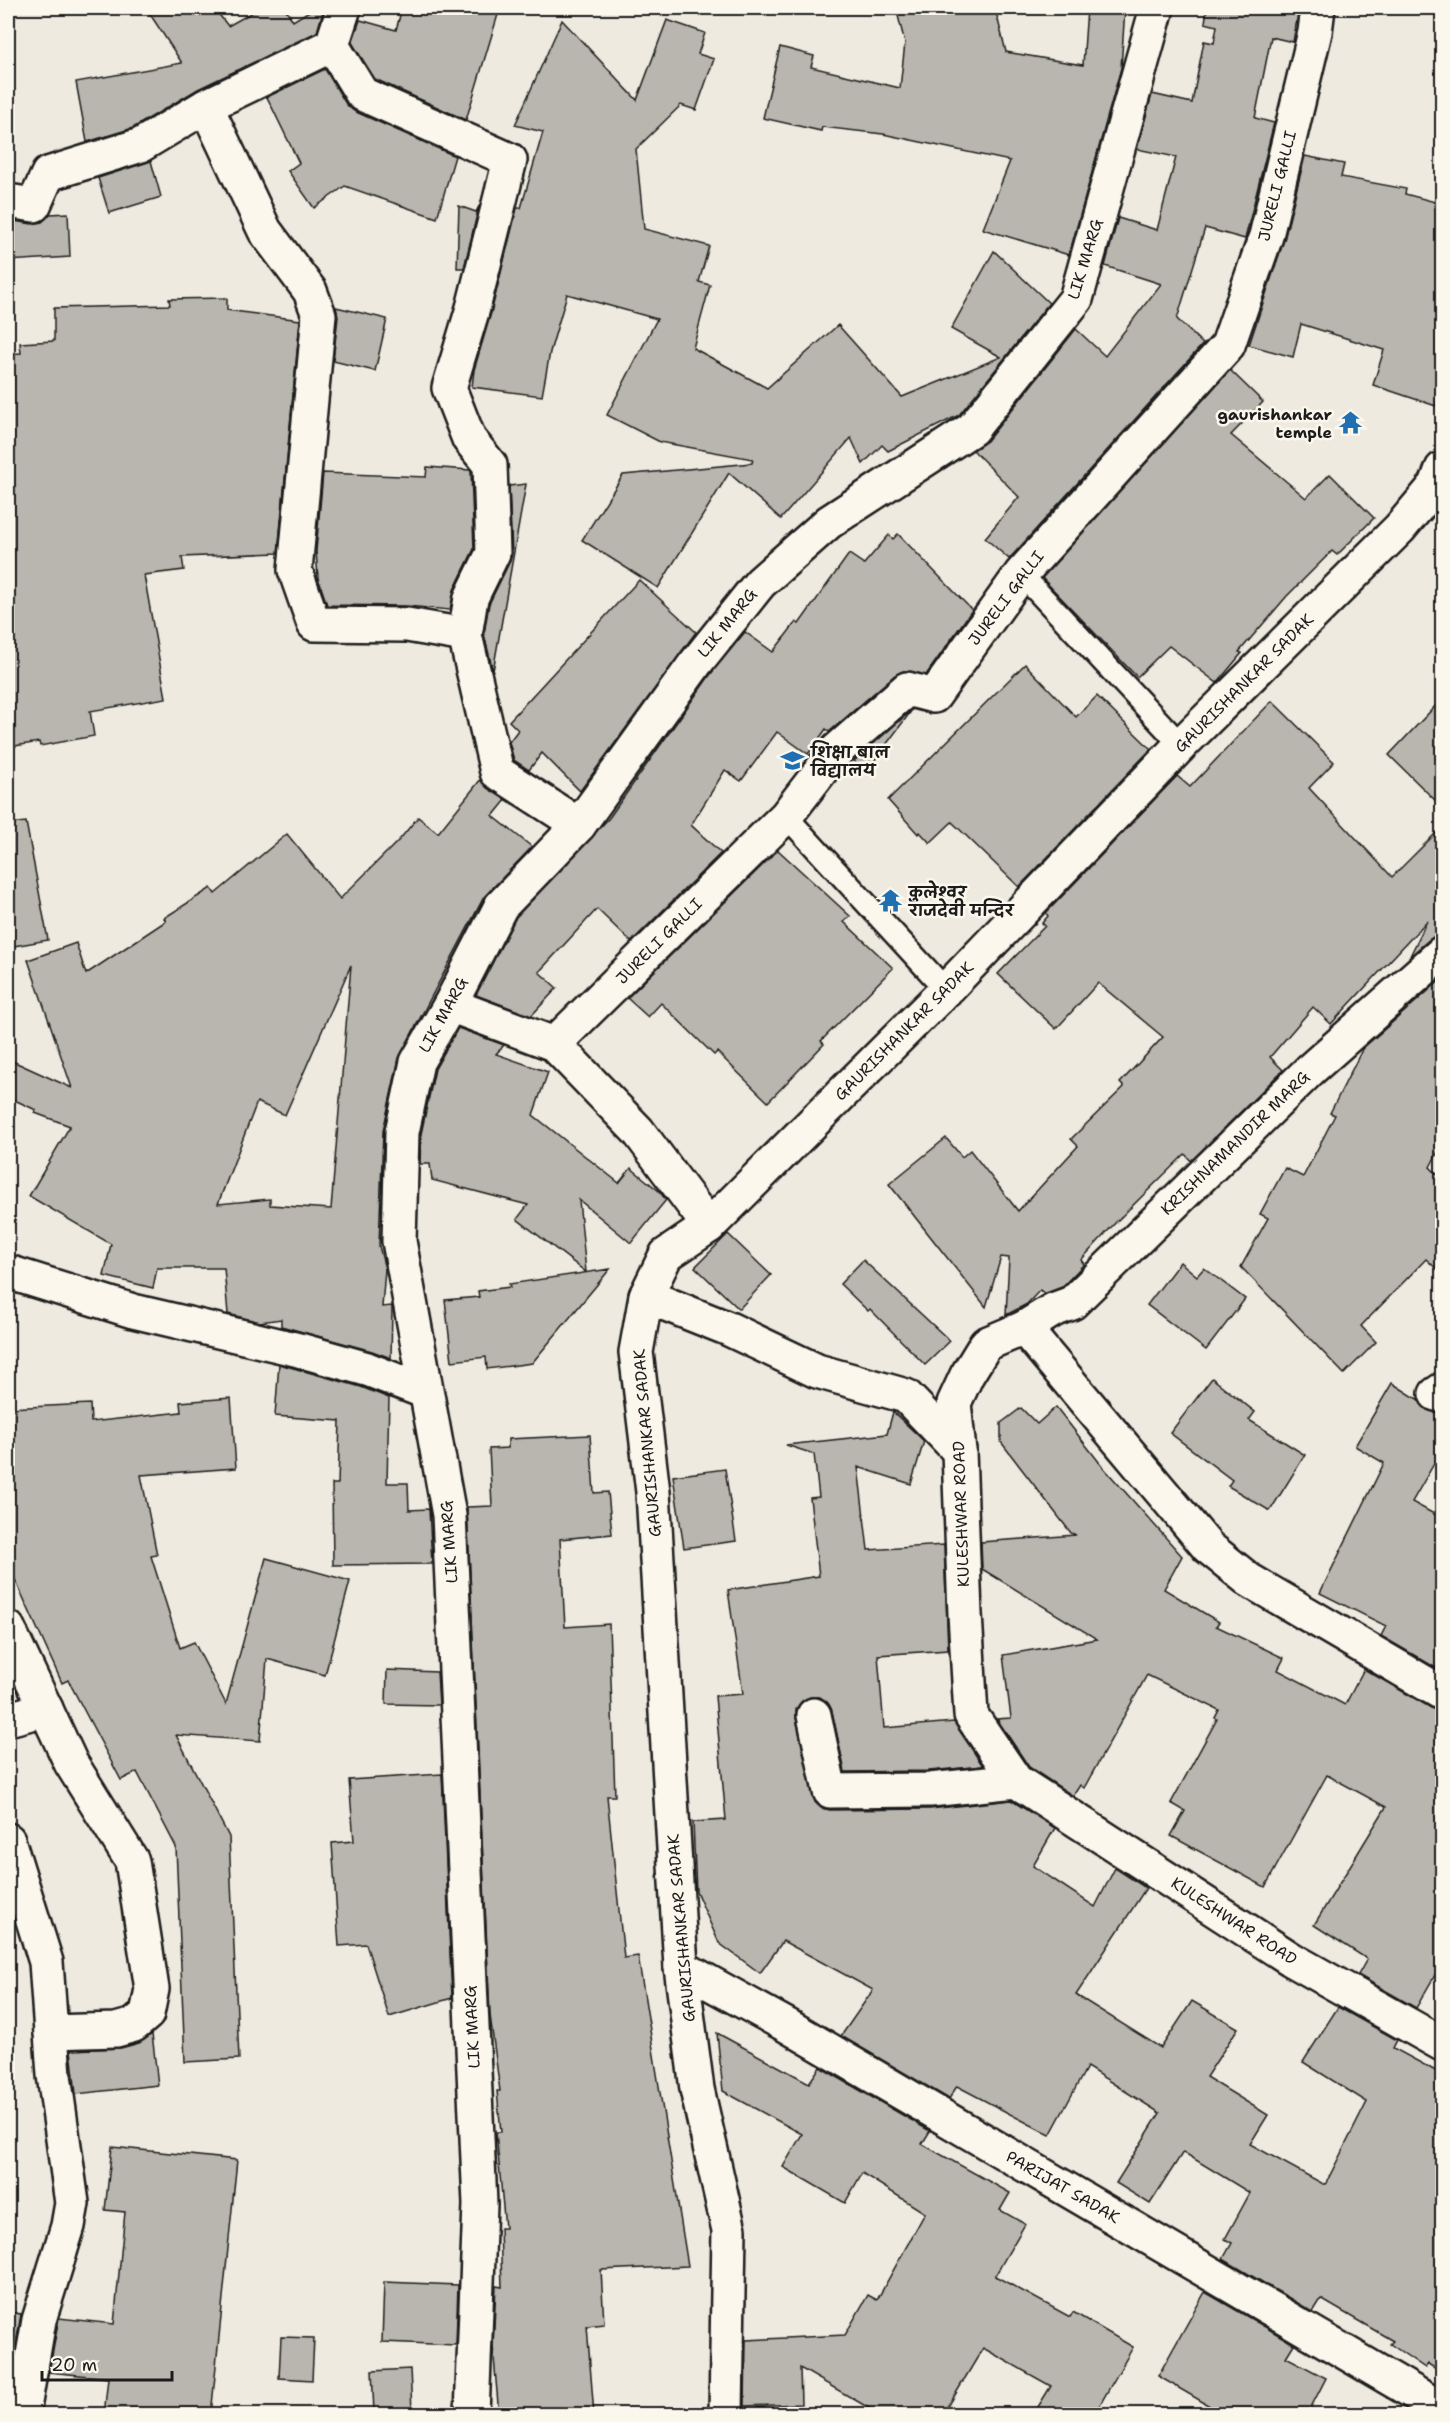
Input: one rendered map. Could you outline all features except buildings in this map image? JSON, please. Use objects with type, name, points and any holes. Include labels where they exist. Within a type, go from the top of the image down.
[{"type":"street","points":[[8,201],[34,205],[48,174],[141,145],[206,106],[332,45],[344,8]]},
{"type":"street","name":"LIK MARG","points":[[472,2415],[480,2204],[450,1527],[399,1241],[402,1132],[417,1062],[450,1005],[501,906],[579,825],[695,663],[760,583],[829,522],[972,429],[1076,299],[1156,8]]},
{"type":"street","name":"JURELI GALLI","points":[[554,1044],[786,816],[836,751],[907,689],[934,696],[1021,573],[1228,345],[1266,236],[1315,32],[1317,8]]},
{"type":"street","points":[[332,45],[362,94],[510,160],[473,308],[449,388],[469,439],[490,465],[493,553],[471,598],[465,635],[497,772],[579,825]]},
{"type":"street","points":[[206,106],[266,231],[310,291],[320,315],[295,570],[314,624],[407,625],[465,635]]},
{"type":"street","name":"GAURISHANKAR SADAK","points":[[726,2415],[729,2230],[697,2089],[681,1967],[653,1492],[636,1352],[646,1296],[666,1255],[709,1226],[946,990],[1181,745],[1400,528],[1436,485],[1443,469]]},
{"type":"street","name":"KRISHNAMANDIR MARG","points":[[1024,1328],[1053,1310],[1072,1303],[1310,1070],[1443,953]]},
{"type":"street","points":[[450,1005],[554,1044],[638,1131],[709,1226]]},
{"type":"street","points":[[8,1272],[133,1311],[299,1350],[366,1369],[426,1392]]},
{"type":"street","points":[[646,1296],[729,1329],[817,1371],[906,1396],[959,1451]]},
{"type":"street","points":[[1024,1328],[1208,1547],[1249,1580],[1443,1693]]},
{"type":"street","name":"KULESHWAR ROAD","points":[[1024,1328],[986,1344],[967,1375],[954,1403],[959,1451],[971,1715],[1016,1781],[1292,1959],[1443,2044]]},
{"type":"street","points":[[8,1628],[71,1763],[132,1861],[152,1989],[147,2013],[134,2025],[116,2030],[51,2032]]},
{"type":"street","points":[[8,1719],[46,1709]]},
{"type":"street","points":[[814,1715],[830,1791],[930,1790],[1016,1781]]},
{"type":"street","points":[[8,1840],[46,1962],[54,2075],[72,2203],[68,2226],[39,2320],[23,2415]]},
{"type":"street","name":"PARIJAT SADAK","points":[[681,1967],[788,2026],[1443,2409]]},
{"type":"lane","points":[[1021,573],[1181,745]]},
{"type":"lane","points":[[786,816],[946,990]]},
{"type":"place","name":"gaurishankar temple","points":[[1350,423]]},
{"type":"place","name":"शिक्षा बाल विद्यालय","points":[[793,761]]},
{"type":"place","name":"कुलेश्वर राजदेवी मन्दिर","points":[[891,901]]}]
